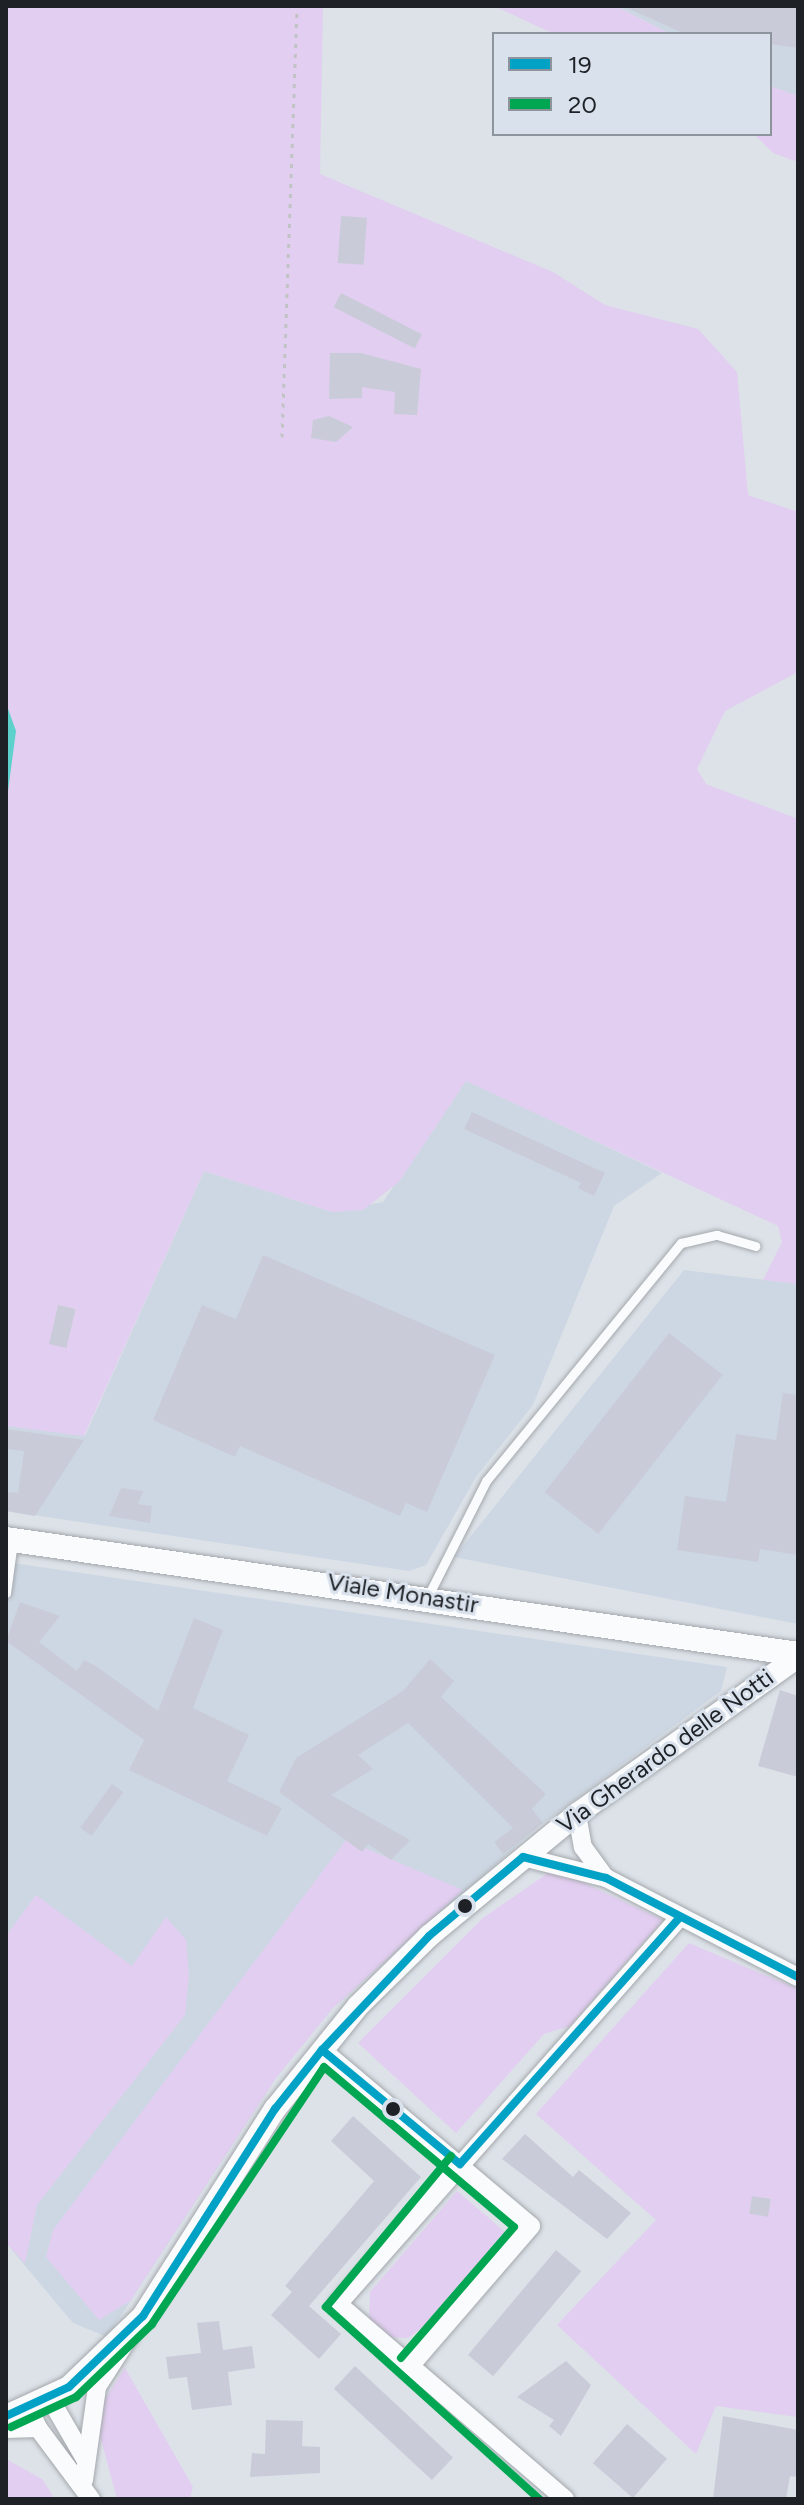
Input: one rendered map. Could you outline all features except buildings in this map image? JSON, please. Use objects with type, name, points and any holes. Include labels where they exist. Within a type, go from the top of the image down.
[{"type":"main road","name":"Viale Monastir","points":[[10,1540],[428,1596],[798,1656]]},
{"type":"street","name":"Via Gherardo delle Notti","points":[[24,2409],[93,2369],[143,2316],[275,2109],[322,2050],[429,1936],[577,1814],[798,1656]]},
{"type":"street","points":[[577,1814],[583,1847],[606,1878]]},
{"type":"street","points":[[523,1857],[606,1878],[798,1977]]},
{"type":"street","points":[[560,2498],[338,2304],[679,1918]]},
{"type":"street","points":[[322,2050],[531,2226],[410,2366]]},
{"type":"street","points":[[84,2480],[97,2387],[143,2316]]},
{"type":"street","points":[[24,2409],[85,2459]]},
{"type":"street","points":[[24,2409],[32,2414],[38,2428],[84,2480],[91,2499]]},
{"type":"street","points":[[6,2429],[38,2428]]},
{"type":"lane","points":[[428,1596],[486,1481],[681,1243],[717,1235],[755,1246]]},
{"type":"lane","points":[[6,1593],[10,1540]]},
{"type":"path","points":[[282,437],[297,6]]},
{"type":"shaded area","points":[[6,6],[323,6],[320,174],[553,272],[605,305],[698,329],[737,372],[748,495],[798,512],[798,672],[725,711],[697,769],[706,784],[798,819],[798,1284],[763,1280],[782,1242],[778,1226],[466,1081],[399,1182],[363,1210],[332,1212],[204,1171],[84,1436],[6,1426]]},
{"type":"shaded area","points":[[494,6],[616,6],[666,32],[550,32]]},
{"type":"shaded area","points":[[616,6],[798,6],[798,96],[772,87],[772,32],[666,32]]},
{"type":"shaded area","points":[[772,87],[798,96],[798,162],[773,153],[756,136],[772,136]]},
{"type":"shaded area","points":[[466,1080],[662,1173],[614,1206],[533,1405],[476,1477],[426,1565],[409,1571],[6,1511],[6,1424],[85,1436],[204,1171],[332,1212],[383,1202]]},
{"type":"shaded area","points":[[684,1270],[798,1284],[798,1624],[454,1557]]},
{"type":"shaded area","points":[[6,1562],[727,1667],[721,1691],[539,1826],[332,2009],[276,2078],[107,2337],[73,2323],[6,2243]]},
{"type":"shaded area","points":[[346,1840],[463,1890],[332,2009],[276,2078],[130,2301],[99,2320],[46,2257],[53,2230]]},
{"type":"shaded area","points":[[554,1869],[663,1920],[570,2026],[544,2034],[456,2133],[358,2043],[483,1918]]},
{"type":"shaded area","points":[[36,1895],[132,1966],[166,1917],[186,1940],[189,1975],[185,2015],[37,2205],[25,2263],[6,2243],[6,1936]]},
{"type":"shaded area","points":[[689,1943],[798,1989],[798,2417],[716,2406],[696,2454],[557,2325],[656,2220],[536,2114]]},
{"type":"shaded area","points":[[457,2191],[505,2232],[423,2327],[408,2338],[387,2337],[369,2320],[370,2292]]},
{"type":"shaded area","points":[[125,2368],[193,2487],[190,2499],[117,2499],[99,2432],[105,2399]]},
{"type":"shaded area","points":[[6,2459],[42,2479],[55,2499],[6,2499]]},
{"type":"water","points":[[6,703],[16,731],[6,806]]},
{"type":"transit line","name":"19","points":[[6,2416],[69,2387],[143,2316],[275,2109],[322,2050],[429,1936],[523,1857],[606,1878],[798,1977]]},
{"type":"transit line","name":"19","points":[[322,2050],[460,2164],[679,1918]]},
{"type":"transit line","name":"20","points":[[11,2427],[76,2397],[152,2324],[324,2067],[514,2227],[401,2358]]},
{"type":"transit line","name":"20","points":[[451,2156],[326,2307],[539,2499]]}]
